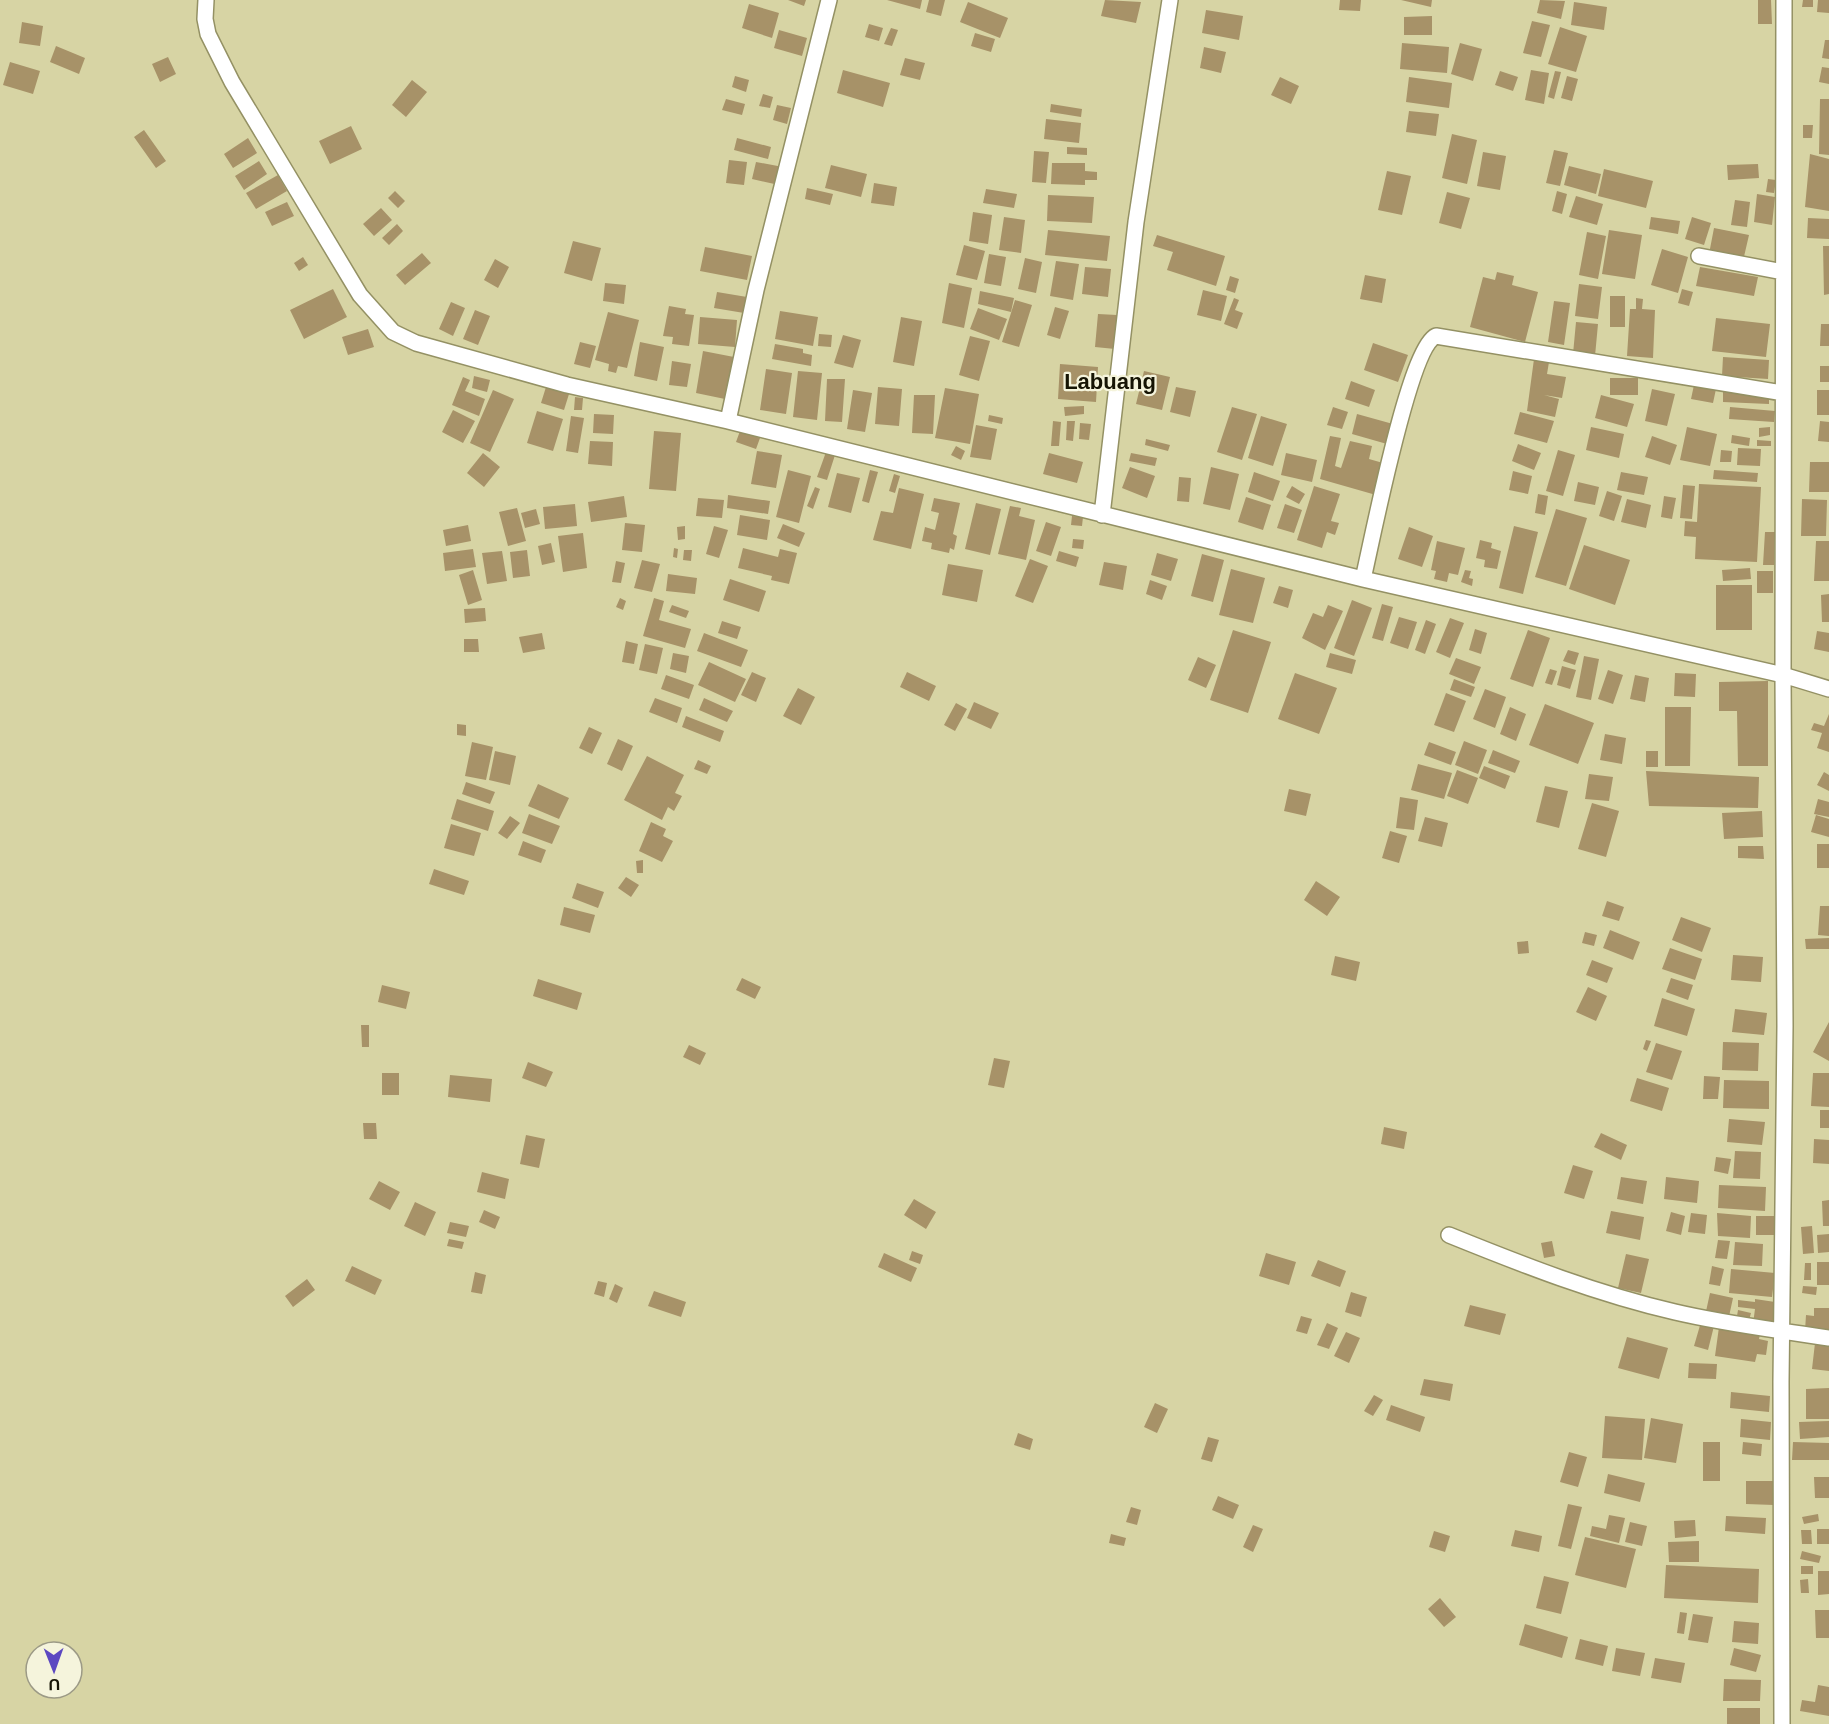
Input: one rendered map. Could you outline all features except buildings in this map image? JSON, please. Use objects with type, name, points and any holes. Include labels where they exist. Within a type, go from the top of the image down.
[{"type":"street","points":[[206,0],[205,19],[208,34],[232,82],[360,295],[393,332],[424,346],[533,376],[728,421],[1363,579],[1783,675],[1829,689]]},
{"type":"street","points":[[728,421],[756,290],[829,0]]},
{"type":"street","points":[[1102,515],[1136,222],[1170,0]]},
{"type":"street","points":[[1782,1724],[1785,1026],[1784,0]]},
{"type":"street","points":[[1699,256],[1783,272]]},
{"type":"street","points":[[1363,579],[1409,389],[1425,348],[1429,341],[1437,336],[1783,393]]},
{"type":"street","points":[[1449,1235],[1551,1276],[1673,1312],[1718,1322],[1829,1338]]},
{"type":"district","name":"Labuang","points":[[1110,381]]}]
